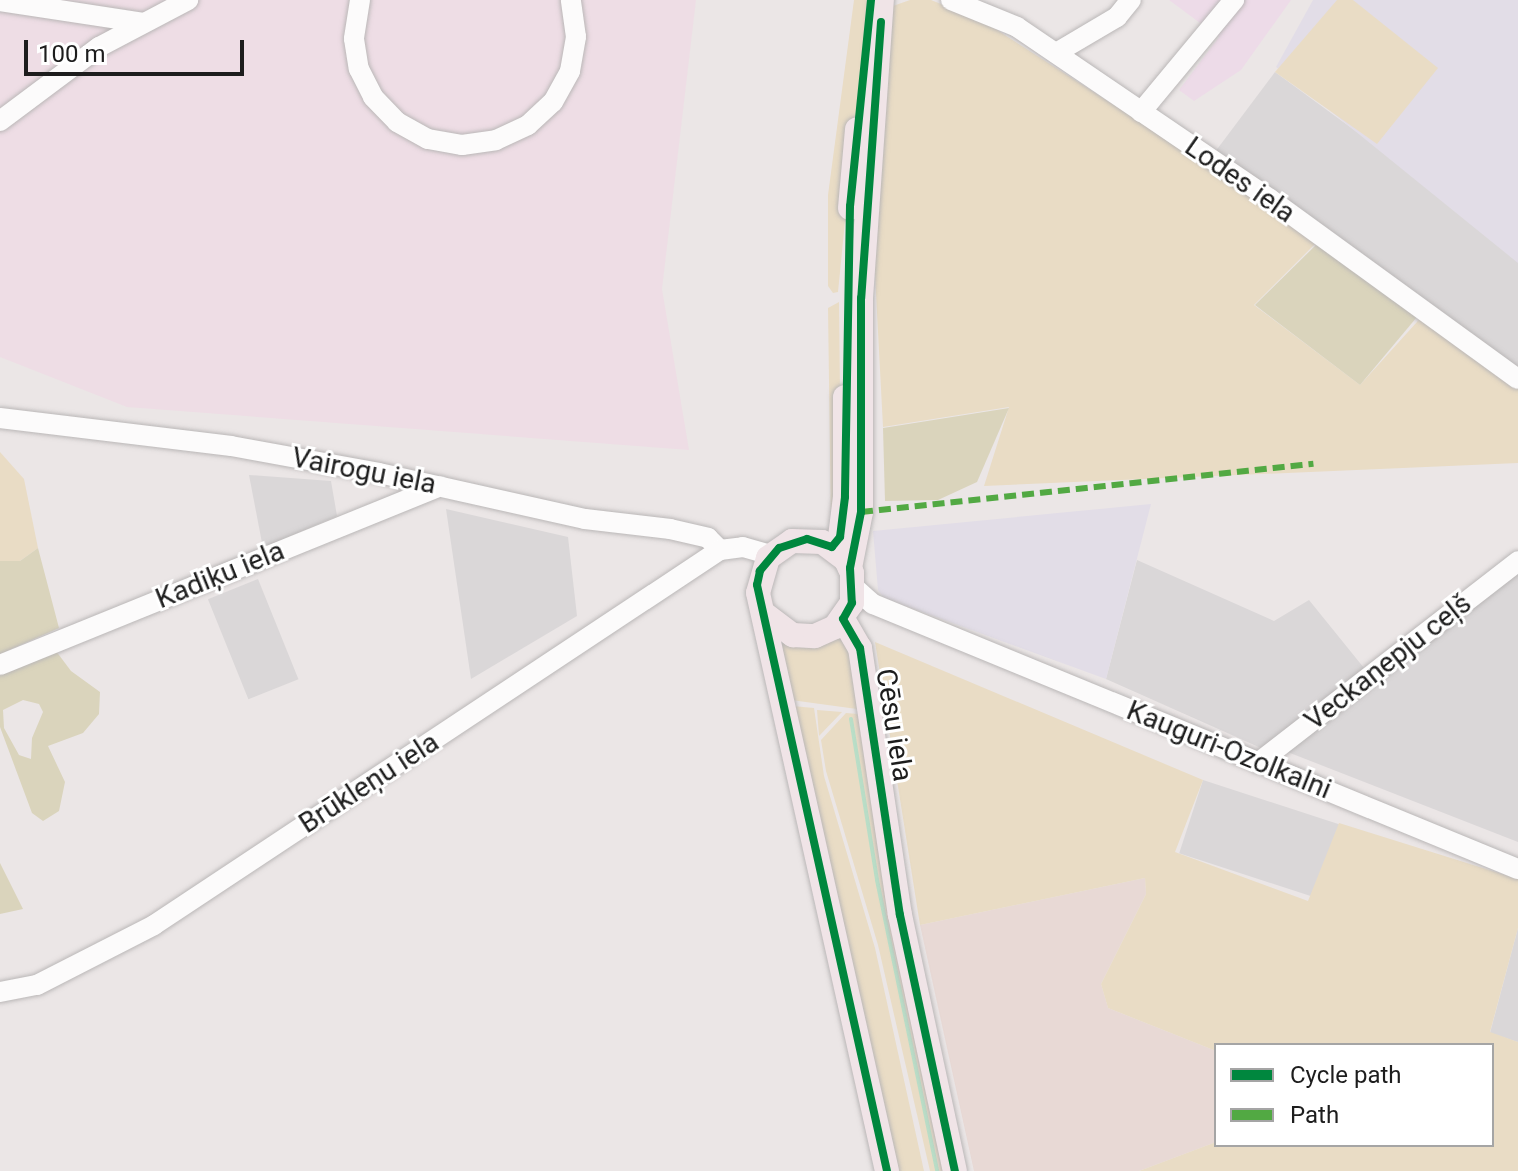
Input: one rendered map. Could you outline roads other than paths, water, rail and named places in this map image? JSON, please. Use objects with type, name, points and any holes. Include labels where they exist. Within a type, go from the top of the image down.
[{"type":"main road","points":[[871,0],[848,252],[845,497],[840,537],[832,547],[807,539],[792,541],[766,563],[758,593],[766,615],[887,1171]]},
{"type":"main road","points":[[766,615],[782,630],[804,636],[826,632],[849,596],[861,512],[861,285],[882,0]]},
{"type":"main road","name":"Cēsu iela","points":[[832,547],[849,596],[860,648],[900,915],[955,1171]]},
{"type":"street","points":[[0,121],[99,47],[188,0]]},
{"type":"street","points":[[360,0],[354,39],[359,69],[373,97],[397,122],[417,133],[462,145],[496,140],[528,125],[553,102],[570,71],[576,37],[571,0]]},
{"type":"street","name":"Lodes iela","points":[[951,0],[1017,27],[1056,53],[1518,379]]},
{"type":"street","points":[[1056,53],[1117,17],[1131,0]]},
{"type":"street","points":[[1141,112],[1234,0]]},
{"type":"street","points":[[0,1],[143,23]]},
{"type":"street","name":"Vairogu iela","points":[[0,418],[231,446],[440,486],[585,519],[670,529],[708,538],[723,549]]},
{"type":"street","name":"Kadiķu iela","points":[[0,665],[440,486]]},
{"type":"street","points":[[723,549],[743,547],[766,563]]},
{"type":"street","name":"Brūkleņu iela","points":[[0,992],[37,985],[154,925],[723,549]]},
{"type":"street","name":"Veckaņepju ceļš","points":[[1258,763],[1518,561]]},
{"type":"street","name":"Kauguri-Ozolkalni","points":[[849,596],[873,611],[940,630],[1518,869]]},
{"type":"waterway","points":[[851,719],[877,880],[937,1171]]}]
